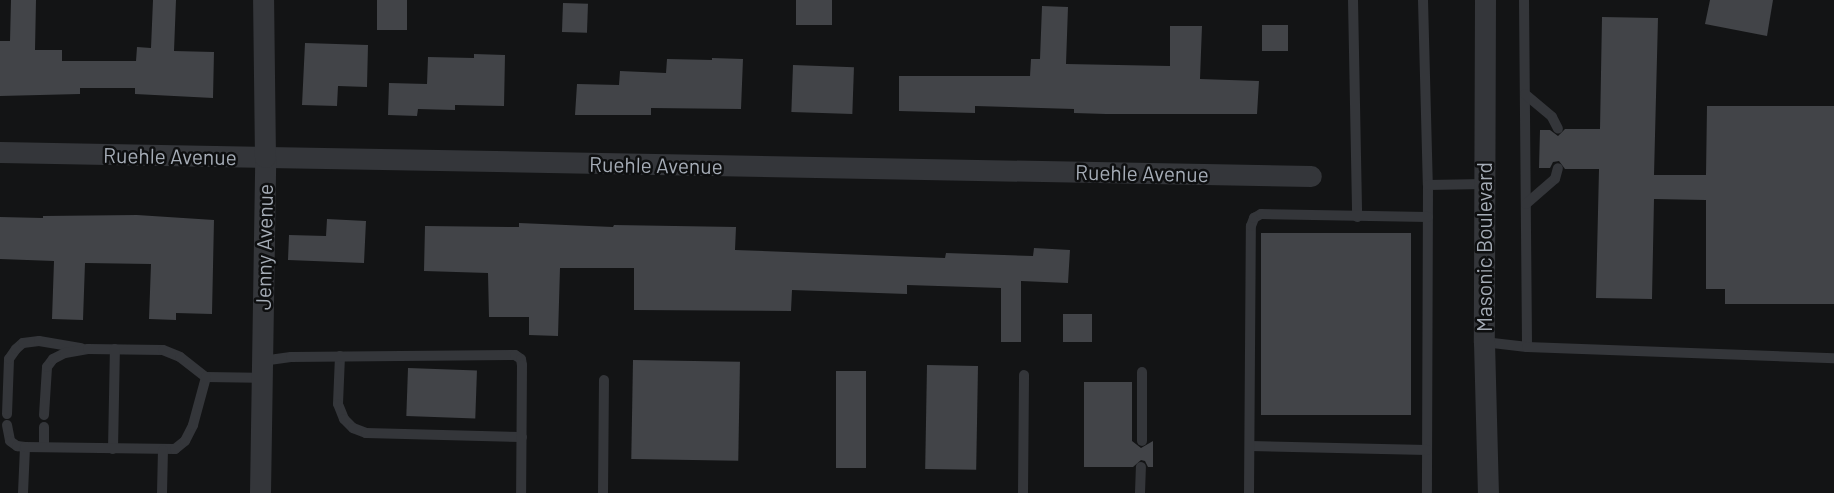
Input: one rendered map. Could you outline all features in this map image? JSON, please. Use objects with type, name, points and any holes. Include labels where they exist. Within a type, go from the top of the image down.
[{"type":"street","name":"Jenny Avenue","points":[[260,493],[265,158],[263,0]]},
{"type":"street","name":"Masonic Boulevard","points":[[1485,0],[1484,342],[1488,493]]},
{"type":"street","name":"Ruehle Avenue","points":[[0,152],[1311,176]]},
{"type":"lane","points":[[1353,0],[1357,217]]},
{"type":"lane","points":[[1423,0],[1428,185],[1427,492]]},
{"type":"lane","points":[[1524,0],[1527,346]]},
{"type":"lane","points":[[1525,94],[1552,117],[1558,129]]},
{"type":"lane","points":[[1526,204],[1555,179],[1558,168]]},
{"type":"lane","points":[[1428,185],[1484,184]]},
{"type":"lane","points":[[1249,493],[1251,226],[1254,218],[1261,214],[1428,217]]},
{"type":"lane","points":[[206,377],[193,425],[184,441],[174,449],[24,447],[16,446],[10,441],[7,420],[9,359],[23,344],[39,341],[88,349],[163,350],[180,357],[206,377],[340,356],[515,355],[521,359],[522,365],[521,493]]},
{"type":"lane","points":[[1484,342],[1527,346],[1834,358]]},
{"type":"lane","points":[[44,447],[47,367],[52,360],[65,353],[88,349]]},
{"type":"lane","points":[[113,449],[115,350]]},
{"type":"lane","points":[[340,356],[338,404],[344,419],[353,428],[366,433],[522,437]]},
{"type":"lane","points":[[1142,372],[1142,441]]},
{"type":"lane","points":[[1023,493],[1024,375]]},
{"type":"lane","points":[[603,493],[604,380]]},
{"type":"lane","points":[[1250,446],[1427,450]]},
{"type":"lane","points":[[23,493],[24,447]]},
{"type":"lane","points":[[162,493],[163,450]]},
{"type":"lane","points":[[1140,493],[1141,467]]},
{"type":"building","points":[[11,0],[36,0],[35,50],[62,50],[62,61],[136,61],[137,47],[151,48],[153,0],[176,0],[174,51],[214,52],[213,98],[135,94],[135,88],[80,88],[80,94],[0,96],[0,41],[10,41]]},
{"type":"building","points":[[377,0],[407,0],[407,30],[377,30]]},
{"type":"building","points":[[796,0],[832,0],[832,25],[796,25]]},
{"type":"building","points":[[1710,0],[1773,0],[1767,36],[1705,24]]},
{"type":"building","points":[[563,3],[588,4],[587,33],[562,32]]},
{"type":"building","points":[[1042,6],[1068,7],[1066,64],[1170,66],[1170,26],[1202,26],[1200,79],[1259,81],[1257,114],[1106,114],[1074,113],[1074,109],[975,106],[975,113],[899,111],[899,76],[1030,76],[1031,59],[1040,59]]},
{"type":"building","points":[[1602,17],[1658,18],[1654,175],[1706,175],[1707,106],[1834,106],[1834,304],[1725,304],[1725,289],[1706,289],[1706,200],[1654,199],[1652,299],[1596,298],[1599,169],[1565,169],[1559,161],[1553,162],[1550,168],[1539,168],[1540,130],[1550,130],[1558,136],[1565,129],[1600,129]]},
{"type":"building","points":[[1262,25],[1288,25],[1288,51],[1262,51]]},
{"type":"building","points":[[305,43],[368,45],[367,87],[338,86],[337,106],[302,105]]},
{"type":"building","points":[[474,54],[505,55],[504,106],[455,105],[455,110],[418,109],[417,116],[388,115],[389,83],[427,84],[428,57],[474,58]]},
{"type":"building","points":[[712,58],[743,59],[741,109],[651,108],[651,115],[575,115],[577,84],[619,85],[620,71],[666,73],[667,59],[712,60]]},
{"type":"building","points":[[793,65],[854,67],[852,114],[791,112]]},
{"type":"building","points":[[137,215],[214,220],[212,314],[176,313],[176,320],[149,319],[151,264],[85,263],[83,320],[52,319],[54,261],[0,259],[0,217]]},
{"type":"building","points":[[327,219],[366,221],[364,263],[288,260],[289,235],[326,236]]},
{"type":"building","points":[[519,223],[613,227],[614,225],[736,227],[735,250],[945,258],[946,253],[1033,256],[1034,248],[1070,250],[1068,283],[1021,281],[1021,342],[1001,342],[1001,288],[907,285],[907,294],[792,290],[791,311],[634,310],[634,268],[560,268],[558,336],[529,335],[529,317],[489,317],[488,273],[424,271],[425,226],[519,227]]},
{"type":"building","points":[[1261,233],[1411,233],[1411,415],[1261,415]]},
{"type":"building","points":[[1063,314],[1092,314],[1092,342],[1063,342]]},
{"type":"building","points":[[633,360],[740,362],[738,461],[631,459]]},
{"type":"building","points":[[927,365],[978,366],[976,470],[925,469]]},
{"type":"building","points":[[408,368],[477,370],[475,418],[406,416]]},
{"type":"building","points":[[836,371],[866,371],[866,468],[836,468]]},
{"type":"building","points":[[1084,382],[1132,382],[1132,441],[1141,448],[1153,441],[1153,467],[1148,467],[1145,461],[1141,460],[1133,467],[1084,467]]}]
